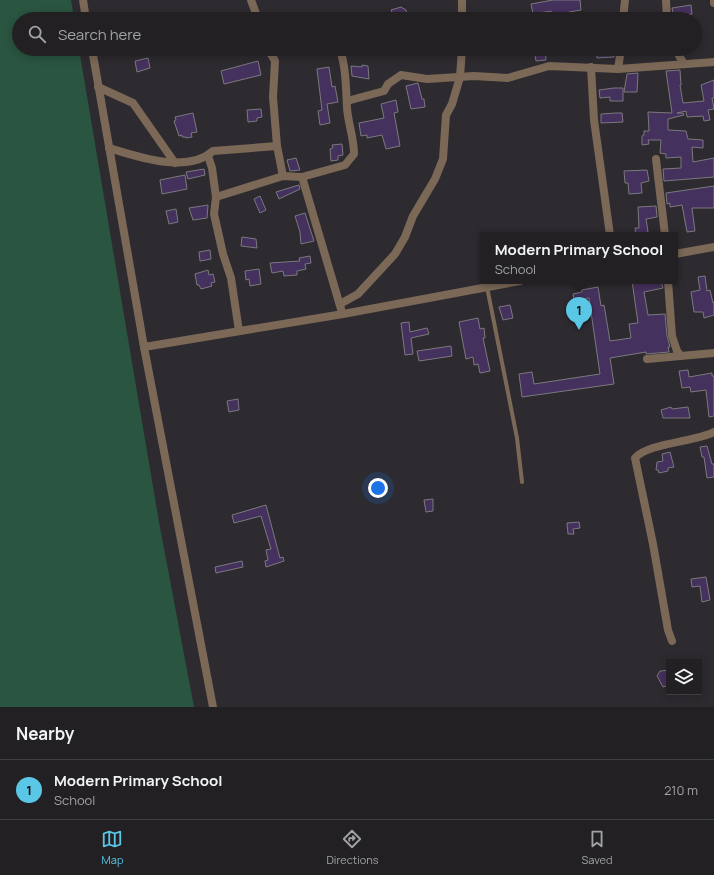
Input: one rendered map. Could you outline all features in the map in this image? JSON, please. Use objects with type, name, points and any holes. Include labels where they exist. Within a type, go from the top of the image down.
[{"type":"street","points":[[83,0],[85,12]]},
{"type":"street","points":[[251,0],[255,12]]},
{"type":"street","points":[[462,0],[462,12]]},
{"type":"street","points":[[624,12],[625,0]]},
{"type":"street","points":[[666,0],[667,12]]},
{"type":"street","points":[[347,101],[384,91],[388,84],[401,75],[427,79],[460,77],[508,78],[549,66],[618,69],[712,62],[714,53]]},
{"type":"street","points":[[93,56],[144,347],[214,707]]},
{"type":"street","points":[[270,56],[275,61],[273,97],[277,146],[283,176]]},
{"type":"street","points":[[216,197],[283,176],[302,177],[345,165],[354,154],[342,56]]},
{"type":"street","points":[[340,304],[358,294],[395,254],[405,237],[413,216],[435,179],[443,159],[446,115],[460,77],[462,56]]},
{"type":"street","points":[[618,69],[620,56]]},
{"type":"street","points":[[679,56],[684,64]]},
{"type":"street","points":[[591,67],[594,120],[610,232]]},
{"type":"street","points":[[98,88],[133,103],[176,163]]},
{"type":"street","points":[[109,148],[140,157],[176,163],[208,156],[213,151],[277,146]]},
{"type":"street","points":[[208,156],[212,168],[216,197],[214,214],[230,278],[239,331]]},
{"type":"street","points":[[656,159],[665,232]]},
{"type":"street","points":[[302,177],[343,314]]},
{"type":"street","points":[[678,254],[714,248]]},
{"type":"street","points":[[144,347],[343,314],[504,284]]},
{"type":"street","points":[[668,284],[672,336],[674,344],[682,356]]},
{"type":"street","points":[[647,359],[714,353]]},
{"type":"street","points":[[672,642],[668,630],[654,544],[635,458],[645,451],[705,436],[714,432]]},
{"type":"lane","points":[[487,287],[517,438],[522,482]]},
{"type":"green space","points":[[0,0],[71,0],[73,12],[12,12],[12,56],[80,56],[159,522],[194,707],[0,707]]},
{"type":"building","points":[[553,0],[580,0],[581,10],[569,12],[533,12],[531,4]]},
{"type":"building","points":[[691,5],[692,12],[673,12],[672,8]]},
{"type":"building","points":[[401,7],[406,12],[392,12],[391,10]]},
{"type":"building","points":[[535,56],[546,56],[546,60],[536,61]]},
{"type":"building","points":[[597,56],[614,56],[614,57],[597,58]]},
{"type":"building","points":[[148,58],[150,68],[137,72],[135,61]]},
{"type":"building","points":[[258,61],[261,75],[224,84],[221,71]]},
{"type":"building","points":[[362,65],[368,66],[369,79],[352,76],[351,66],[362,67]]},
{"type":"building","points":[[329,67],[332,87],[335,86],[338,102],[327,104],[330,123],[320,125],[318,111],[322,110],[317,69]]},
{"type":"building","points":[[680,70],[680,85],[683,103],[704,101],[701,85],[714,80],[714,98],[712,98],[714,109],[708,110],[710,120],[704,121],[703,116],[687,117],[686,111],[677,113],[683,113],[684,115],[668,119],[668,130],[686,131],[688,139],[703,140],[703,148],[692,147],[693,162],[714,158],[714,177],[664,181],[663,169],[681,168],[681,157],[666,158],[666,154],[660,153],[661,140],[648,140],[649,144],[642,145],[642,136],[644,135],[644,131],[649,131],[648,112],[672,113],[666,71]]},
{"type":"building","points":[[638,73],[637,92],[624,92],[627,74]]},
{"type":"building","points":[[418,83],[422,99],[424,99],[425,107],[411,109],[406,86]]},
{"type":"building","points":[[623,88],[623,101],[610,101],[610,97],[600,98],[599,90]]},
{"type":"building","points":[[396,100],[398,112],[394,113],[400,146],[386,149],[382,135],[367,138],[367,135],[361,136],[359,123],[384,118],[381,104]]},
{"type":"building","points":[[261,109],[262,117],[257,118],[257,121],[248,122],[247,110]]},
{"type":"building","points":[[193,113],[197,132],[191,133],[192,137],[186,138],[182,137],[182,135],[179,136],[174,121],[176,120],[175,117]]},
{"type":"building","points":[[622,113],[623,122],[601,123],[601,114]]},
{"type":"building","points":[[342,144],[343,155],[338,156],[338,160],[331,161],[330,149],[333,148],[332,145]]},
{"type":"building","points":[[296,158],[300,170],[290,171],[287,160]]},
{"type":"building","points":[[204,169],[205,175],[188,179],[186,172]]},
{"type":"building","points":[[647,170],[649,181],[641,183],[642,193],[629,194],[628,183],[625,183],[624,171]]},
{"type":"building","points":[[185,175],[187,189],[162,194],[160,180]]},
{"type":"building","points":[[299,185],[300,189],[279,199],[276,192]]},
{"type":"building","points":[[714,186],[714,208],[692,208],[695,231],[687,232],[682,205],[670,207],[670,203],[667,204],[666,193]]},
{"type":"building","points":[[260,196],[266,210],[260,213],[254,199]]},
{"type":"building","points":[[208,205],[207,218],[193,220],[189,208]]},
{"type":"building","points":[[656,206],[657,217],[646,219],[648,232],[636,232],[635,228],[639,228],[638,207]]},
{"type":"building","points":[[176,209],[178,222],[169,224],[166,211]]},
{"type":"building","points":[[305,213],[314,241],[301,244],[300,232],[295,216]]},
{"type":"building","points":[[242,237],[256,239],[257,248],[241,246]]},
{"type":"building","points":[[210,250],[211,259],[200,261],[199,252]]},
{"type":"building","points":[[310,256],[311,263],[305,264],[306,269],[297,271],[297,275],[284,276],[283,271],[272,273],[270,263],[300,261],[299,258]]},
{"type":"building","points":[[259,269],[261,284],[250,286],[249,279],[246,280],[245,271]]},
{"type":"building","points":[[208,270],[209,275],[213,274],[215,282],[211,283],[212,286],[201,289],[199,285],[197,285],[195,274]]},
{"type":"building","points":[[705,276],[707,291],[710,290],[713,303],[714,302],[714,315],[704,318],[703,312],[694,312],[691,292],[700,290],[698,277]]},
{"type":"building","points":[[632,284],[662,284],[663,288],[644,292],[648,315],[665,314],[667,336],[670,347],[668,347],[669,352],[646,354],[646,352],[610,358],[614,384],[522,397],[519,374],[532,372],[534,384],[600,374],[589,298],[574,300],[573,294],[582,292],[582,290],[598,287],[601,306],[604,305],[610,341],[631,338],[629,324],[638,323]]},
{"type":"building","points":[[510,305],[513,318],[503,320],[499,307]]},
{"type":"building","points":[[478,318],[480,329],[484,328],[485,338],[483,338],[490,371],[480,373],[478,364],[474,365],[473,357],[466,359],[459,322]]},
{"type":"building","points":[[409,322],[410,332],[427,328],[429,334],[411,338],[413,354],[405,355],[401,323]]},
{"type":"building","points":[[451,346],[452,356],[419,361],[417,351]]},
{"type":"building","points":[[688,370],[689,377],[712,373],[712,376],[714,376],[714,416],[709,417],[706,390],[691,392],[690,387],[682,388],[679,371]]},
{"type":"building","points":[[238,399],[239,410],[229,412],[227,401]]},
{"type":"building","points":[[671,407],[672,409],[688,407],[690,418],[663,418],[661,410]]},
{"type":"building","points":[[707,446],[712,464],[714,464],[714,477],[707,478],[704,457],[702,457],[700,447]]},
{"type":"building","points":[[670,452],[674,467],[668,468],[668,471],[659,473],[658,470],[656,470],[657,462],[663,461],[662,454]]},
{"type":"building","points":[[433,499],[433,511],[426,512],[424,500]]},
{"type":"building","points":[[266,505],[280,558],[283,557],[284,561],[266,567],[265,561],[268,560],[266,550],[271,549],[261,516],[234,523],[232,515]]},
{"type":"building","points":[[579,522],[580,528],[573,529],[574,534],[568,534],[567,523]]},
{"type":"building","points":[[242,561],[243,567],[216,573],[215,567]]},
{"type":"building","points":[[706,577],[710,600],[702,602],[700,586],[692,587],[691,579]]},
{"type":"building","points":[[666,670],[666,686],[663,687],[657,676],[660,671]]},
{"type":"place","name":"Modern Primary School","points":[[579,330]]}]
